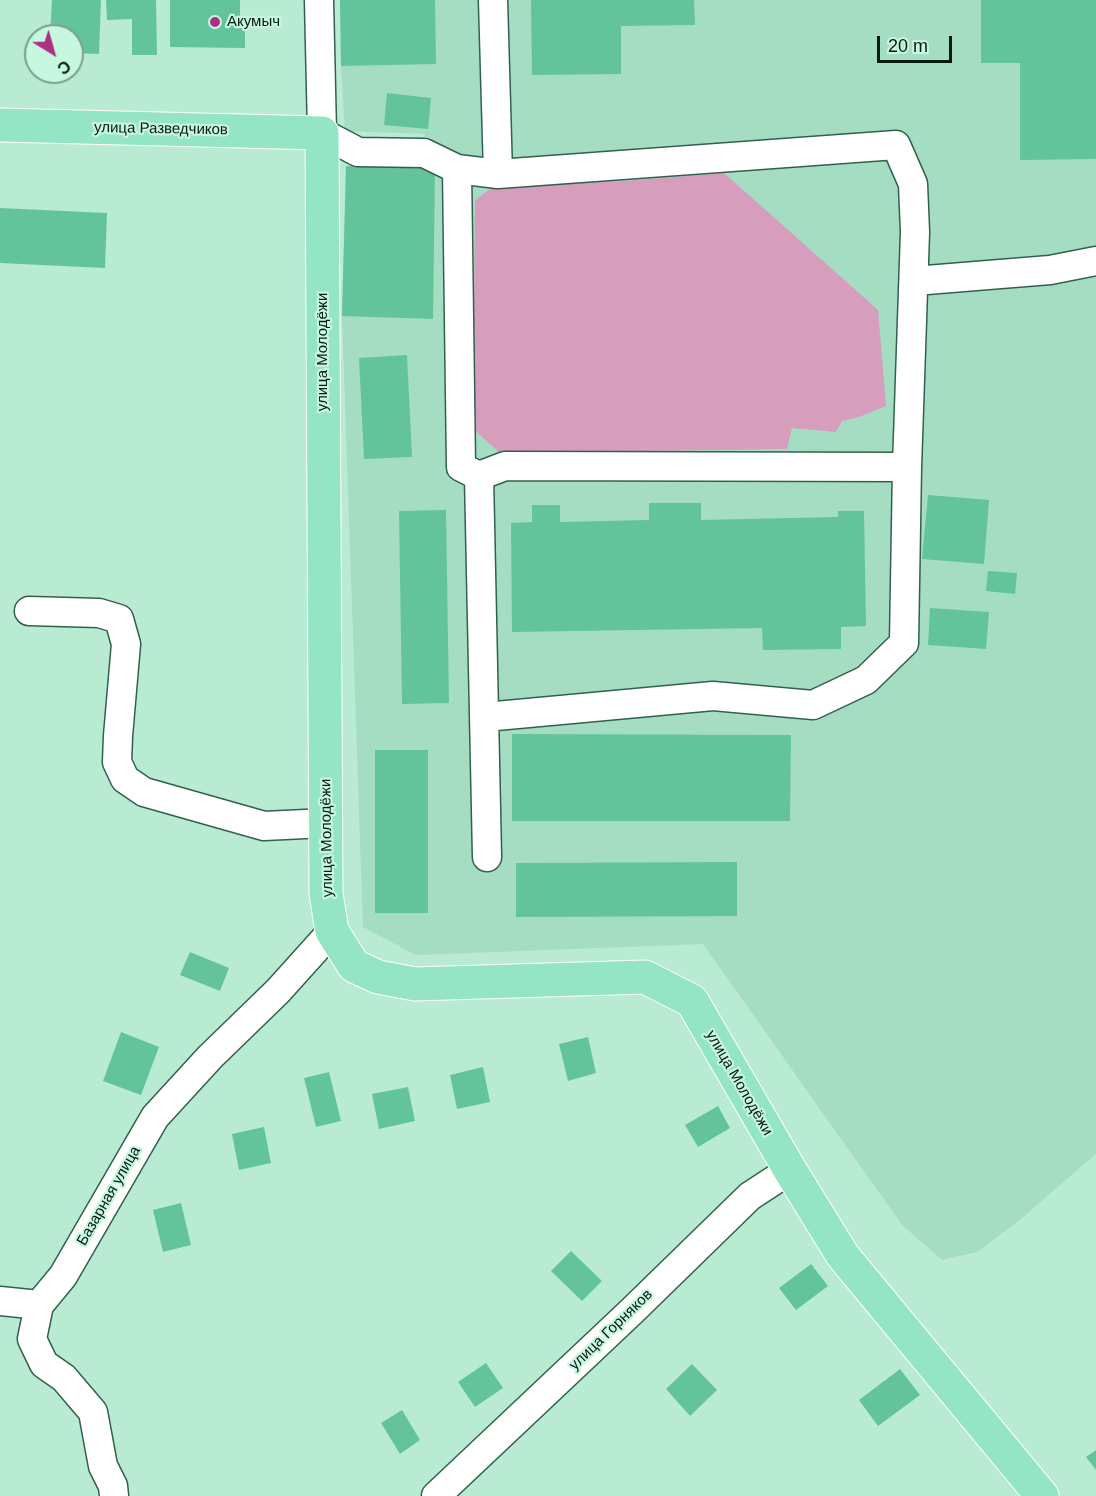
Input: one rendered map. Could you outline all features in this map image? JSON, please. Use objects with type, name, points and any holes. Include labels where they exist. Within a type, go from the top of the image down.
[{"type":"main road","name":"улица Разведчиков","points":[[13,125],[322,133]]},
{"type":"main road","name":"улица Молодёжи","points":[[322,133],[326,894],[332,931],[354,966],[378,977],[415,984],[645,977],[692,1001],[843,1256],[1042,1496]]},
{"type":"street","name":"улица Молодёжи","points":[[320,0],[322,133]]},
{"type":"street","points":[[493,0],[498,174]]},
{"type":"street","points":[[0,107],[13,125]]},
{"type":"street","points":[[322,133],[358,152],[424,153],[458,169],[498,174],[896,145],[913,184],[915,232],[904,643],[866,680],[813,705],[712,696],[484,717]]},
{"type":"street","points":[[458,169],[461,467],[479,476],[505,466],[907,467]]},
{"type":"street","points":[[914,281],[1050,270],[1096,261]]},
{"type":"street","points":[[479,476],[488,857]]},
{"type":"street","points":[[29,611],[99,613],[118,619],[126,644],[117,762],[125,779],[144,792],[264,826],[326,824]]},
{"type":"street","name":"Базарная улица","points":[[114,1496],[113,1486],[103,1466],[93,1412],[64,1378],[44,1365],[32,1339],[39,1305],[63,1276],[155,1117],[210,1057],[278,991],[332,931]]},
{"type":"street","name":"улица Горняков","points":[[436,1496],[750,1196],[790,1170]]},
{"type":"street","points":[[0,1301],[39,1305]]},
{"type":"shaded area","points":[[340,0],[1096,0],[1096,1154],[1016,1223],[977,1252],[942,1260],[902,1225],[703,944],[416,955],[363,927],[342,316],[346,166],[423,168],[425,134],[345,131]]},
{"type":"shaded area","points":[[724,173],[878,310],[886,406],[842,421],[836,432],[792,428],[787,449],[500,453],[473,429],[475,200],[493,187],[625,181]]},
{"type":"building","points":[[52,0],[101,0],[99,54],[84,53],[84,24],[51,24]]},
{"type":"building","points":[[106,0],[156,0],[157,55],[132,55],[132,19],[107,20]]},
{"type":"building","points":[[170,0],[240,0],[240,20],[245,20],[245,48],[170,47]]},
{"type":"building","points":[[340,0],[435,0],[436,64],[341,66]]},
{"type":"building","points":[[531,0],[694,0],[695,25],[621,26],[621,74],[532,75]]},
{"type":"building","points":[[981,0],[1096,0],[1096,159],[1020,160],[1020,63],[981,63]]},
{"type":"building","points":[[387,93],[431,98],[428,129],[384,125]]},
{"type":"building","points":[[346,166],[435,168],[433,319],[342,316]]},
{"type":"building","points":[[0,208],[107,213],[105,268],[0,263]]},
{"type":"building","points":[[407,355],[412,457],[364,459],[359,358]]},
{"type":"building","points":[[928,495],[989,500],[984,564],[922,559]]},
{"type":"building","points":[[649,503],[701,503],[701,520],[838,517],[838,511],[864,511],[866,626],[841,627],[841,649],[763,650],[762,628],[512,632],[511,523],[532,522],[532,505],[560,505],[560,522],[649,520]]},
{"type":"building","points":[[446,510],[449,703],[402,704],[399,511]]},
{"type":"building","points":[[988,571],[1017,573],[1015,594],[986,591]]},
{"type":"building","points":[[930,608],[989,612],[986,649],[928,645]]},
{"type":"building","points":[[512,734],[791,735],[790,821],[512,821]]},
{"type":"building","points":[[375,750],[428,750],[428,913],[375,913]]},
{"type":"building","points":[[737,862],[737,916],[516,917],[516,863]]},
{"type":"building","points":[[190,952],[229,968],[220,991],[180,975]]},
{"type":"building","points":[[121,1032],[159,1047],[141,1095],[103,1081]]},
{"type":"building","points":[[588,1037],[596,1073],[568,1081],[559,1044]]},
{"type":"building","points":[[483,1067],[490,1102],[457,1109],[450,1075]]},
{"type":"building","points":[[329,1072],[341,1121],[316,1127],[304,1078]]},
{"type":"building","points":[[408,1087],[415,1121],[379,1129],[372,1094]]},
{"type":"building","points":[[718,1106],[730,1128],[698,1147],[685,1125]]},
{"type":"building","points":[[264,1127],[271,1163],[239,1170],[232,1134]]},
{"type":"building","points":[[181,1203],[191,1245],[163,1252],[153,1210]]},
{"type":"building","points":[[571,1251],[602,1281],[582,1301],[551,1271]]},
{"type":"building","points":[[811,1264],[828,1286],[796,1310],[779,1288]]},
{"type":"building","points":[[486,1363],[503,1388],[475,1407],[458,1382]]},
{"type":"building","points":[[692,1364],[717,1390],[690,1416],[666,1389]]},
{"type":"building","points":[[900,1369],[920,1395],[878,1426],[859,1400]]},
{"type":"building","points":[[402,1410],[420,1440],[400,1454],[381,1423]]},
{"type":"building","points":[[1096,1450],[1096,1470],[1086,1457]]},
{"type":"place","name":"Акумыч","points":[[215,22]]}]
